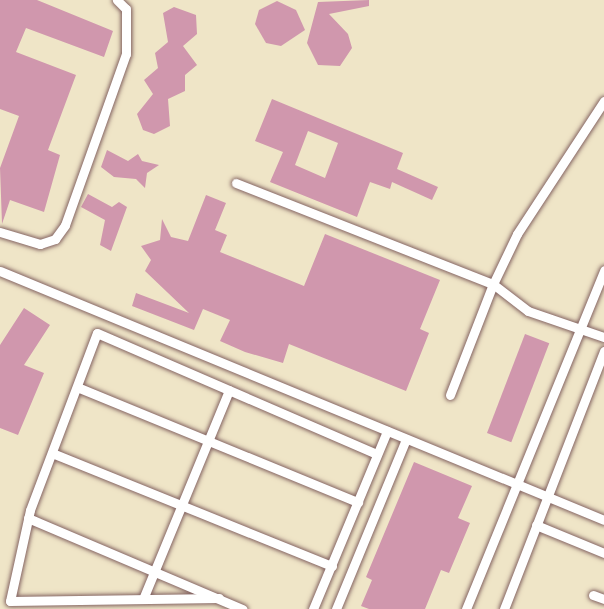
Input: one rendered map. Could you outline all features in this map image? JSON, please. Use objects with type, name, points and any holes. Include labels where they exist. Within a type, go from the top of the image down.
[{"type":"lane","points":[[0,232],[40,244],[55,239],[65,225],[126,54],[126,9],[117,0]]},
{"type":"lane","points":[[450,395],[493,284],[517,234],[604,101]]},
{"type":"lane","points":[[236,183],[493,284],[528,311],[604,337]]},
{"type":"lane","points":[[466,609],[604,270]]},
{"type":"lane","points":[[0,271],[517,487],[604,520]]},
{"type":"lane","points":[[219,598],[10,601],[28,518],[97,333],[377,454]]},
{"type":"lane","points":[[504,609],[604,351]]},
{"type":"lane","points":[[76,387],[358,502]]},
{"type":"lane","points":[[143,599],[229,390]]},
{"type":"lane","points":[[314,609],[387,431]]},
{"type":"lane","points":[[336,609],[406,439]]},
{"type":"lane","points":[[52,453],[332,566]]},
{"type":"lane","points":[[28,518],[242,609]]},
{"type":"lane","points":[[536,525],[604,553]]},
{"type":"lane","points":[[593,595],[604,599]]},
{"type":"building","points":[[0,0],[37,0],[113,31],[104,57],[26,28],[16,52],[76,75],[48,150],[60,155],[44,212],[10,200],[2,224],[0,168],[19,116],[0,109]]},
{"type":"building","points":[[369,0],[369,6],[329,14],[348,34],[352,48],[340,66],[318,65],[307,43],[318,2]]},
{"type":"building","points":[[277,1],[296,10],[305,30],[281,46],[266,43],[255,24],[259,10]]},
{"type":"building","points":[[174,7],[196,15],[197,34],[183,46],[197,65],[185,75],[185,91],[168,99],[170,126],[154,134],[143,130],[137,114],[153,94],[144,80],[158,68],[155,53],[168,42],[163,13]]},
{"type":"building","points":[[272,99],[403,153],[397,169],[438,187],[432,200],[392,182],[390,189],[370,182],[357,217],[270,182],[283,152],[255,141]],"holes":[[[308,131],[338,143],[325,178],[295,165]]]},
{"type":"building","points":[[107,150],[128,161],[138,154],[142,161],[159,165],[147,173],[145,188],[136,179],[114,177],[101,167]]},
{"type":"building","points":[[88,194],[112,207],[119,202],[127,207],[111,251],[100,245],[105,220],[81,207]]},
{"type":"building","points":[[206,195],[226,203],[215,230],[227,235],[220,252],[304,286],[325,234],[440,280],[420,329],[429,333],[406,391],[289,344],[283,363],[245,352],[220,341],[230,320],[203,309],[194,330],[132,306],[136,293],[189,313],[145,271],[151,260],[141,246],[160,240],[162,219],[171,237],[188,241]]},
{"type":"building","points":[[24,308],[50,325],[24,365],[44,373],[18,435],[0,428],[0,345]]},
{"type":"building","points":[[525,334],[549,343],[511,442],[487,433]]},
{"type":"building","points":[[414,462],[472,486],[458,518],[470,523],[449,573],[441,570],[425,609],[369,609],[361,606],[372,580],[366,577]]}]
